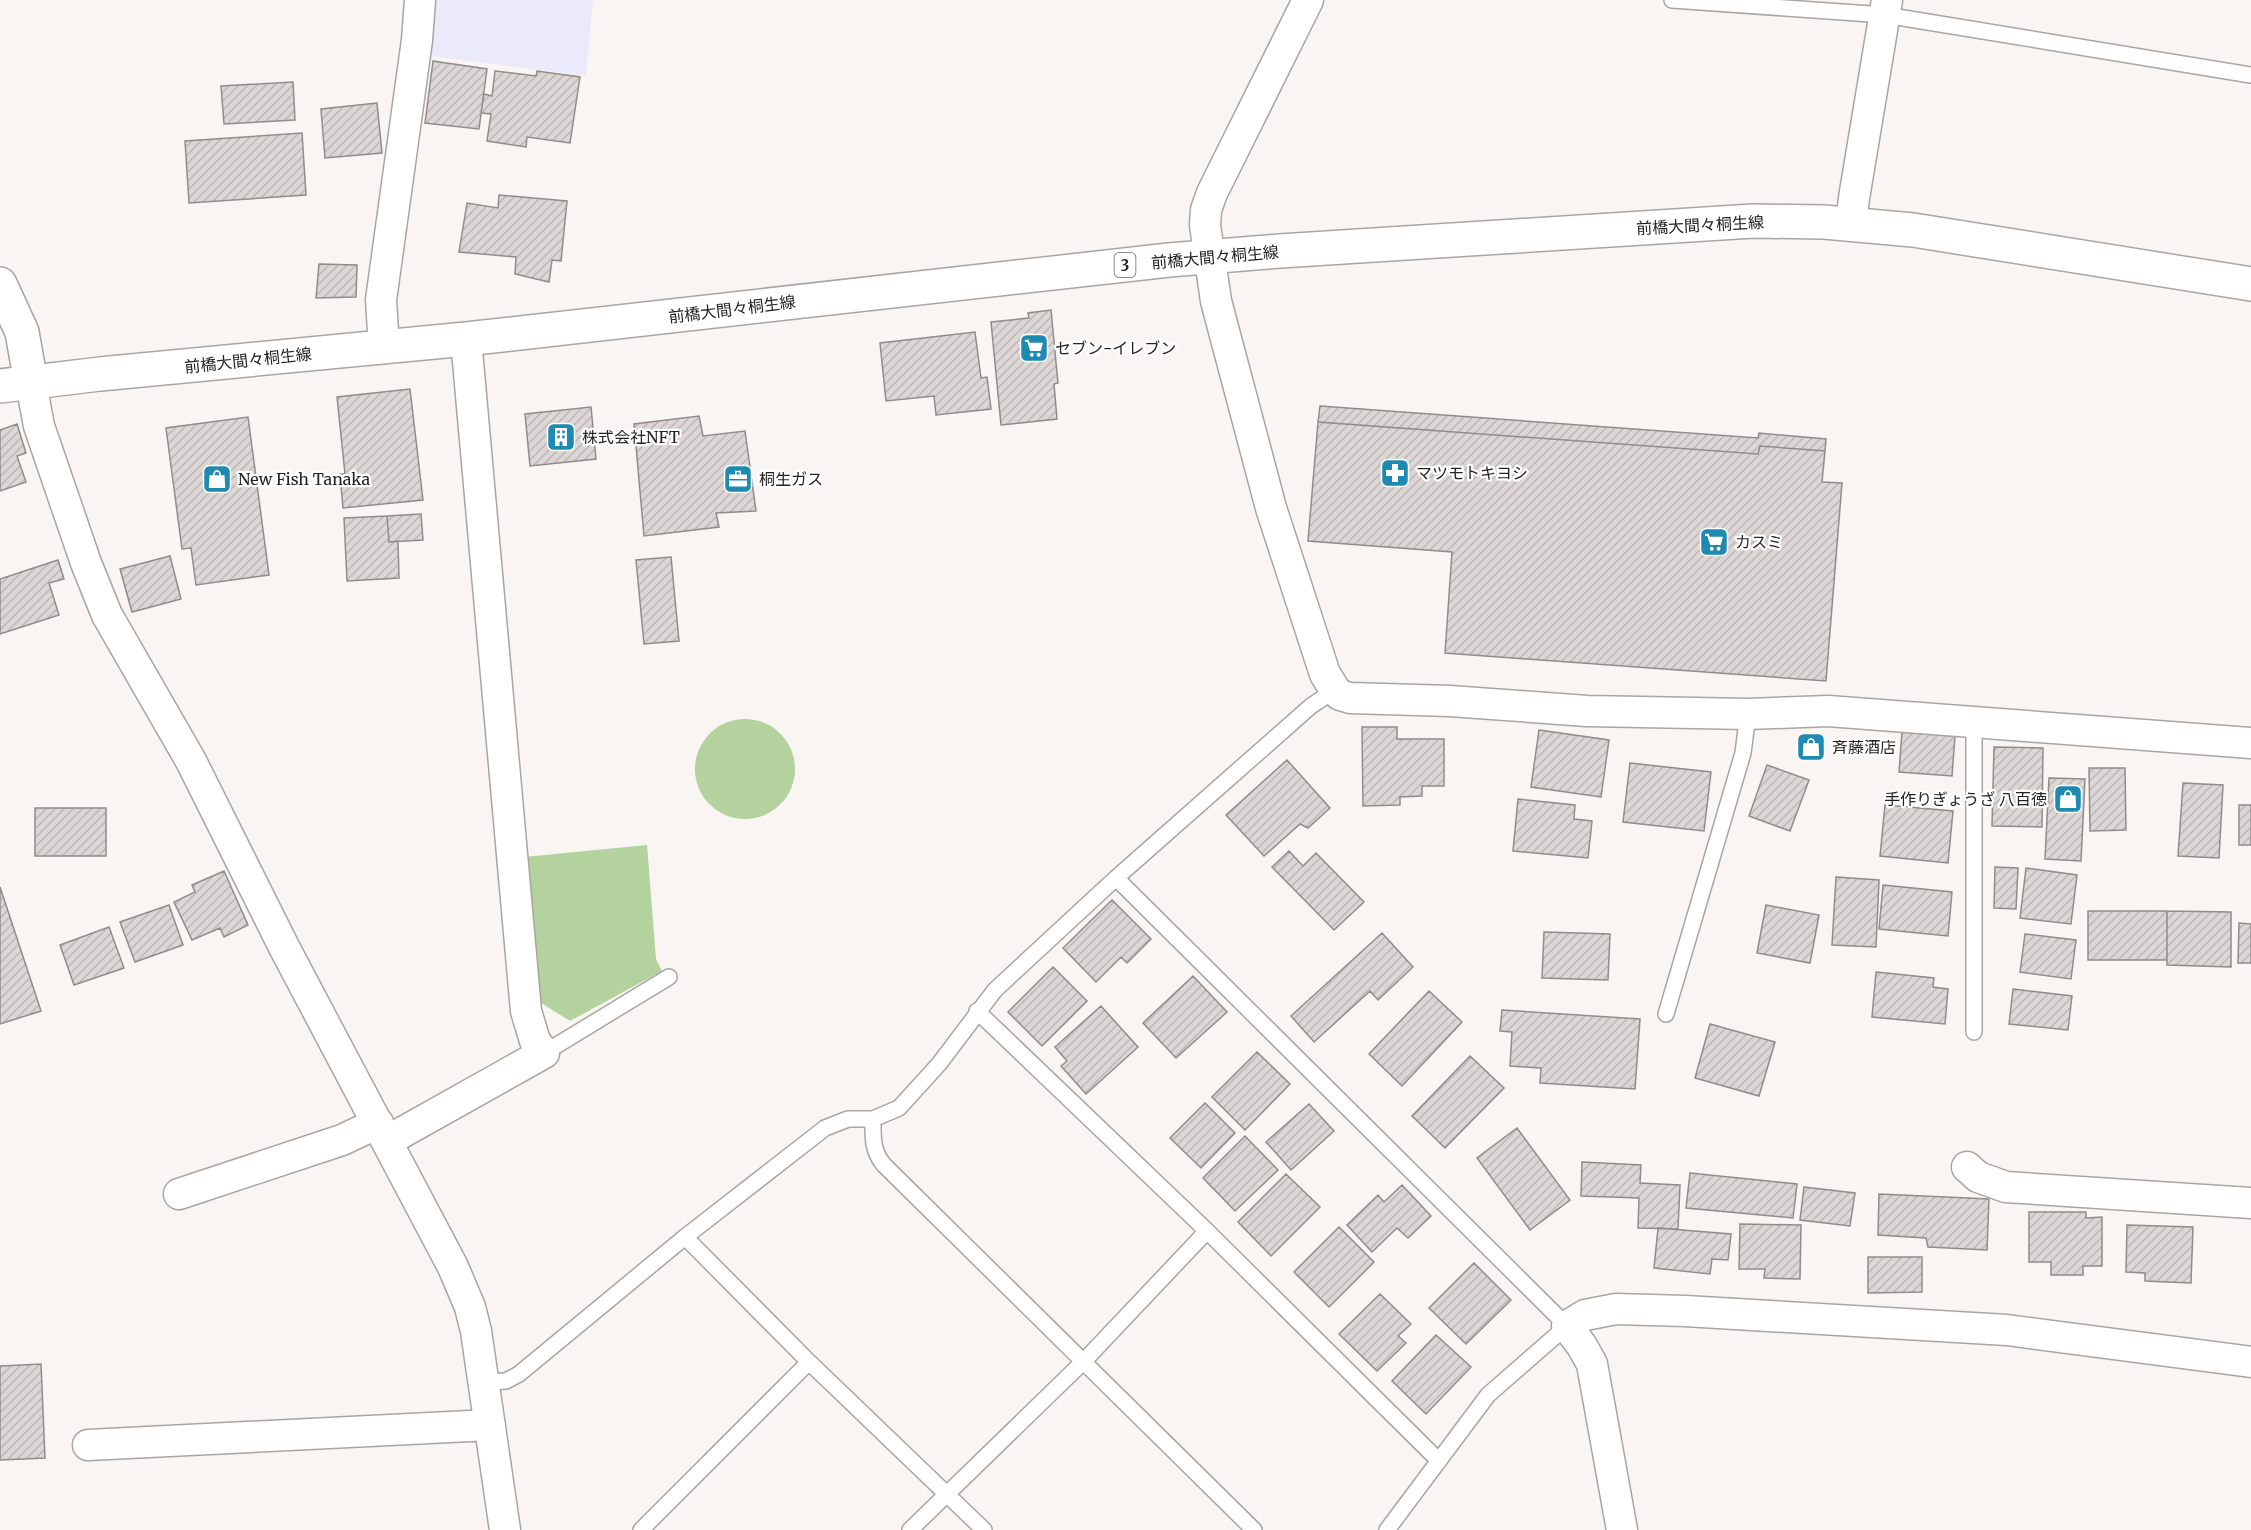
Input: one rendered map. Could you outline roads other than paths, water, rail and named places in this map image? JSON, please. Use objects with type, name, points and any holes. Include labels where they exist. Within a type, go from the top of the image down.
[{"type":"main road","name":"前橋大間々桐生線","points":[[16,385],[100,374],[466,339],[1209,256],[1714,223],[1788,221],[1851,224],[1954,236],[2251,284]]},
{"type":"main road","points":[[0,284],[22,332],[16,385]]},
{"type":"street","points":[[384,347],[381,300],[416,51],[420,0]]},
{"type":"street","points":[[1308,0],[1212,193],[1206,210],[1205,225],[1216,301],[1271,508],[1324,674],[1340,695],[1350,698],[1450,701],[1587,711],[1748,714],[1828,711],[2251,743]]},
{"type":"street","points":[[1851,224],[1886,7]]},
{"type":"street","points":[[179,1194],[342,1140],[382,1132],[544,1053],[536,1041],[526,1011],[466,339]]},
{"type":"street","points":[[16,385],[39,426],[86,563],[107,615],[191,761],[284,947],[453,1267],[476,1331],[505,1530]]},
{"type":"street","points":[[1967,1167],[1978,1177],[2006,1187],[2251,1203]]},
{"type":"street","points":[[1622,1530],[1592,1364],[1567,1326],[1585,1315],[1616,1309],[1697,1311],[2007,1330],[2251,1362]]},
{"type":"street","points":[[88,1445],[490,1425]]},
{"type":"lane","points":[[1672,0],[1886,7],[2251,75]]},
{"type":"lane","points":[[485,1382],[506,1381],[519,1374],[685,1237],[825,1128],[848,1119],[873,1119],[899,1108],[939,1064],[994,990],[1116,878],[1311,706],[1335,690]]},
{"type":"lane","points":[[1666,1014],[1743,753],[1748,714]]},
{"type":"lane","points":[[1974,721],[1974,1032]]},
{"type":"lane","points":[[1116,878],[1567,1326],[1488,1395],[1387,1530]]},
{"type":"lane","points":[[544,1053],[669,977]]},
{"type":"lane","points":[[977,1011],[1207,1231],[1439,1461]]},
{"type":"lane","points":[[873,1119],[873,1144],[876,1156],[884,1165],[1254,1530]]},
{"type":"lane","points":[[910,1530],[1084,1361],[1207,1231]]},
{"type":"lane","points":[[685,1237],[809,1362],[984,1530]]},
{"type":"lane","points":[[641,1530],[809,1362]]},
{"type":"place","name":"セブン-イレブン","points":[[1034,348]]},
{"type":"place","name":"株式会社NFT","points":[[561,437]]},
{"type":"place","name":"マツモトキヨシ","points":[[1395,473]]},
{"type":"place","name":"New Fish Tanaka","points":[[217,479]]},
{"type":"place","name":"桐生ガス","points":[[738,479]]},
{"type":"place","name":"カスミ","points":[[1714,542]]},
{"type":"place","name":"斉藤酒店","points":[[1811,747]]},
{"type":"place","name":"手作りぎょうざ 八百徳","points":[[2068,799]]}]
